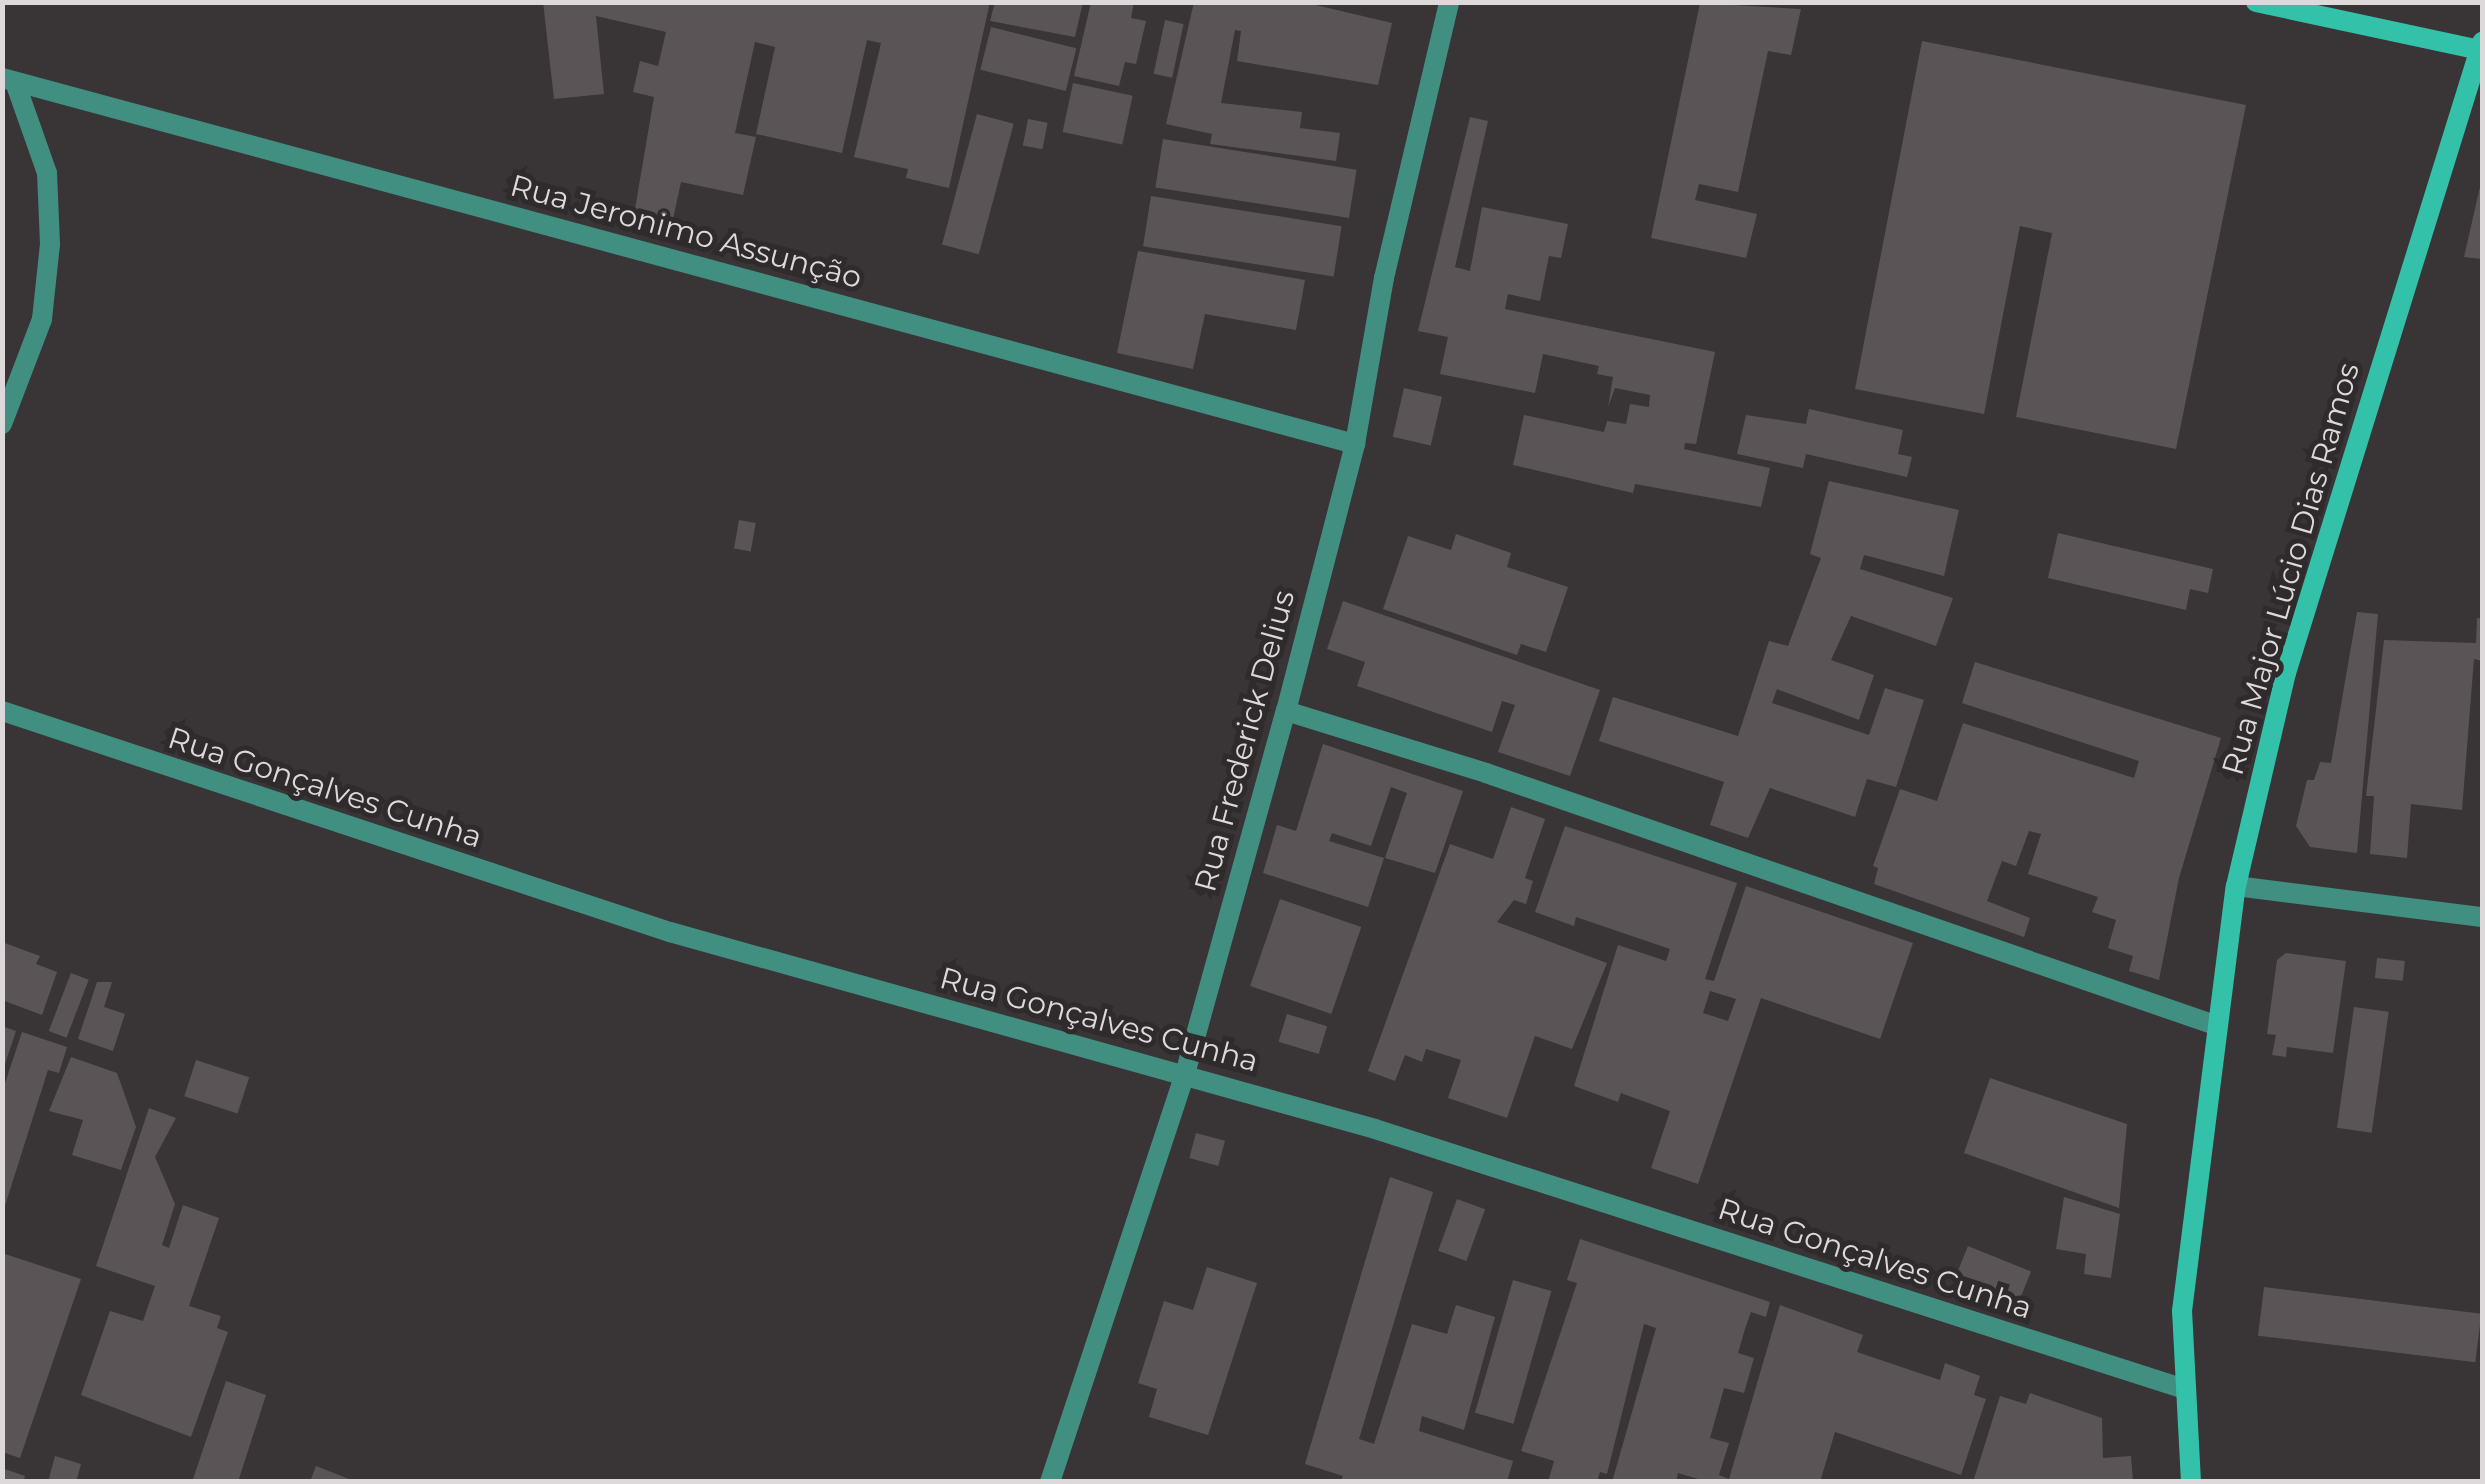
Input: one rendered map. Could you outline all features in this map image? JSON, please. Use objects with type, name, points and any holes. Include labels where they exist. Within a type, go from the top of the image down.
[{"type":"main road","points":[[2256,2],[2481,46]]},
{"type":"main road","name":"Rua Major Lúcio Dias Ramos","points":[[2190,1482],[2181,1388],[2192,1198],[2236,886],[2286,674],[2481,46]]},
{"type":"street","name":"Rua Frederick Delius","points":[[1050,1482],[1184,1074],[1286,712],[1355,444],[1384,278],[1450,2]]},
{"type":"street","name":"Rua Jeronimo Assunção","points":[[9,80],[1355,444]]},
{"type":"street","points":[[2,424],[42,318],[50,244],[48,174],[9,80]]},
{"type":"street","name":"Rua Gonçalves Cunha","points":[[2,711],[670,932],[1184,1074],[2181,1388]]},
{"type":"street","points":[[1286,712],[1486,773],[2215,1025]]},
{"type":"street","points":[[2236,886],[2482,917]]},
{"type":"building","points":[[543,2],[990,2],[949,188],[906,178],[908,169],[854,157],[881,43],[867,40],[842,153],[756,134],[775,47],[755,42],[735,133],[756,137],[743,195],[681,182],[671,228],[633,221],[654,97],[633,92],[640,61],[658,66],[666,32],[596,16],[604,94],[554,99]]},
{"type":"building","points":[[995,2],[1083,2],[1075,37],[990,21]]},
{"type":"building","points":[[1091,2],[1134,2],[1131,18],[1146,21],[1136,64],[1125,62],[1119,86],[1074,76]]},
{"type":"building","points":[[1194,2],[1303,2],[1392,23],[1378,85],[1237,61],[1241,31],[1235,30],[1221,103],[1302,112],[1300,128],[1340,133],[1336,161],[1210,144],[1212,134],[1166,124]]},
{"type":"building","points":[[1700,3],[1801,9],[1791,55],[1768,51],[1738,192],[1699,184],[1695,200],[1757,214],[1746,258],[1651,238]]},
{"type":"building","points":[[1165,20],[1184,24],[1172,78],[1154,74]]},
{"type":"building","points":[[991,27],[1076,48],[1066,91],[980,70]]},
{"type":"building","points":[[1922,41],[2246,105],[2176,449],[2016,417],[2052,233],[2020,226],[1984,414],[1855,389]]},
{"type":"building","points":[[1073,83],[1133,96],[1122,145],[1063,132]]},
{"type":"building","points":[[977,114],[1014,124],[979,254],[942,244]]},
{"type":"building","points":[[1470,117],[1488,121],[1455,267],[1470,271],[1482,207],[1568,224],[1561,258],[1549,256],[1540,301],[1508,294],[1505,309],[1715,352],[1696,444],[1685,443],[1684,449],[1770,468],[1761,507],[1635,484],[1633,493],[1513,465],[1524,415],[1604,432],[1607,421],[1626,424],[1630,404],[1649,407],[1650,395],[1615,388],[1608,407],[1613,377],[1597,374],[1599,366],[1543,354],[1535,393],[1440,374],[1448,337],[1418,331]]},
{"type":"building","points":[[1028,119],[1048,123],[1042,149],[1023,146]]},
{"type":"building","points":[[1163,139],[1357,170],[1349,218],[1155,187]]},
{"type":"building","points":[[2482,178],[2482,259],[2464,257]]},
{"type":"building","points":[[1151,196],[1342,226],[1334,277],[1143,246]]},
{"type":"building","points":[[1138,251],[1305,280],[1296,330],[1205,314],[1193,369],[1117,353]]},
{"type":"building","points":[[1404,388],[1442,397],[1431,445],[1393,437]]},
{"type":"building","points":[[1809,409],[1903,430],[1898,454],[1912,457],[1907,477],[1806,454],[1803,468],[1737,454],[1746,415],[1806,424]]},
{"type":"building","points":[[1829,481],[1959,510],[1944,576],[1864,555],[1860,569],[1953,598],[1936,646],[1851,616],[1831,660],[1874,675],[1859,720],[1777,689],[1772,703],[1869,735],[1885,688],[1924,700],[1896,787],[1867,779],[1855,817],[1770,788],[1748,838],[1710,825],[1724,782],[1599,741],[1613,697],[1738,736],[1769,641],[1788,646],[1821,558],[1810,554]]},
{"type":"building","points":[[739,520],[756,523],[751,552],[734,549]]},
{"type":"building","points":[[2058,533],[2213,569],[2208,593],[2190,589],[2186,610],[2048,578]]},
{"type":"building","points":[[1456,534],[1511,553],[1507,567],[1568,587],[1546,652],[1521,644],[1517,655],[1383,609],[1408,536],[1451,550]]},
{"type":"building","points":[[1343,601],[1600,690],[1570,776],[1498,752],[1515,705],[1502,701],[1492,732],[1357,686],[1365,662],[1327,649]]},
{"type":"building","points":[[2357,612],[2378,614],[2357,853],[2310,847],[2296,826],[2307,780],[2314,780],[2320,762],[2331,763]]},
{"type":"building","points":[[2477,618],[2482,619],[2482,661],[2474,659],[2462,810],[2411,804],[2407,858],[2370,854],[2374,796],[2366,796],[2384,640],[2476,643]]},
{"type":"building","points":[[1975,662],[2221,738],[2179,878],[2159,980],[2129,971],[2133,956],[2108,948],[2116,920],[2092,912],[2098,897],[2028,874],[2041,834],[2029,831],[2016,866],[2002,861],[1987,901],[2030,918],[2024,937],[1874,884],[1878,868],[1873,866],[1900,789],[1937,801],[1963,723],[2134,778],[2139,761],[1962,703]]},
{"type":"building","points":[[1323,744],[1463,791],[1435,873],[1385,858],[1407,793],[1391,787],[1371,846],[1332,833],[1329,841],[1384,858],[1368,907],[1263,873],[1277,825],[1296,831]]},
{"type":"building","points":[[1511,807],[1545,819],[1525,878],[1533,881],[1526,904],[1514,900],[1497,922],[1607,963],[1572,1049],[1535,1036],[1507,1118],[1448,1098],[1461,1060],[1426,1049],[1422,1062],[1405,1055],[1395,1081],[1368,1071],[1450,844],[1493,859]]},
{"type":"building","points":[[1565,826],[1737,883],[1705,979],[1714,981],[1746,886],[1913,943],[1880,1039],[1761,998],[1698,1184],[1651,1168],[1670,1111],[1621,1093],[1618,1102],[1574,1086],[1618,945],[1666,961],[1670,949],[1576,917],[1574,926],[1535,912]],"holes":[[[1710,991],[1736,999],[1728,1021],[1703,1013]]]},
{"type":"building","points":[[1280,899],[1361,927],[1331,1014],[1250,986]]},
{"type":"building","points":[[2,942],[40,956],[36,964],[57,972],[42,1015],[2,1000]]},
{"type":"building","points":[[2286,953],[2346,961],[2333,1053],[2287,1047],[2286,1057],[2272,1055],[2276,1035],[2267,1034],[2277,960]]},
{"type":"building","points":[[2377,958],[2405,961],[2403,981],[2375,978]]},
{"type":"building","points":[[71,973],[89,980],[67,1038],[49,1031]]},
{"type":"building","points":[[97,982],[112,982],[104,1007],[125,1014],[113,1051],[78,1039]]},
{"type":"building","points":[[2354,1007],[2389,1012],[2372,1133],[2337,1128]]},
{"type":"building","points":[[1287,1014],[1327,1026],[1319,1054],[1279,1042]]},
{"type":"building","points":[[2,1026],[16,1031],[3,1070],[2,1070]]},
{"type":"building","points":[[22,1032],[67,1047],[59,1073],[48,1070],[3,1212],[2,1092]]},
{"type":"building","points":[[71,1057],[117,1073],[136,1127],[121,1170],[72,1155],[83,1120],[49,1111]]},
{"type":"building","points":[[196,1060],[249,1077],[238,1113],[184,1096]]},
{"type":"building","points":[[1990,1078],[2127,1124],[2119,1208],[1964,1153]]},
{"type":"building","points":[[149,1108],[176,1118],[155,1157],[175,1204],[162,1245],[169,1248],[183,1205],[219,1218],[189,1306],[221,1316],[217,1328],[228,1332],[191,1437],[81,1395],[110,1311],[143,1321],[155,1286],[96,1266]]},
{"type":"building","points":[[1196,1133],[1225,1141],[1218,1166],[1189,1158]]},
{"type":"building","points":[[1390,1177],[1433,1192],[1359,1439],[1374,1444],[1412,1324],[1447,1334],[1456,1305],[1495,1317],[1464,1430],[1422,1416],[1419,1431],[1513,1461],[1507,1482],[1340,1482],[1343,1476],[1305,1464]]},
{"type":"building","points":[[2064,1197],[2120,1214],[2111,1278],[2084,1274],[2086,1254],[2056,1249]]},
{"type":"building","points":[[1457,1199],[1485,1209],[1466,1261],[1438,1251]]},
{"type":"building","points":[[1580,1239],[1770,1302],[1766,1317],[1751,1312],[1738,1353],[1754,1358],[1744,1393],[1724,1388],[1710,1438],[1729,1443],[1719,1475],[1729,1479],[1780,1305],[1863,1335],[1857,1352],[1940,1380],[1945,1363],[1980,1376],[1974,1395],[1986,1399],[1961,1475],[1835,1432],[1820,1482],[1708,1482],[1678,1473],[1676,1482],[1612,1482],[1656,1328],[1644,1324],[1607,1474],[1600,1472],[1597,1482],[1548,1482],[1554,1461],[1521,1451],[1577,1283],[1567,1280]]},
{"type":"building","points":[[1968,1246],[2031,1271],[2020,1299],[1957,1274]]},
{"type":"building","points":[[5,1254],[81,1279],[20,1458],[2,1452]]},
{"type":"building","points":[[1207,1267],[1257,1283],[1208,1435],[1149,1417],[1157,1389],[1138,1383],[1164,1301],[1193,1310]]},
{"type":"building","points":[[1513,1280],[1551,1291],[1513,1424],[1475,1413]]},
{"type":"building","points":[[2264,1287],[2481,1314],[2475,1362],[2258,1336]]},
{"type":"building","points":[[226,1381],[266,1395],[238,1482],[192,1482]]},
{"type":"building","points":[[2030,1393],[2102,1418],[2103,1458],[2131,1456],[2133,1482],[1974,1479],[2000,1396],[2026,1404]]},
{"type":"building","points":[[55,1456],[81,1464],[76,1482],[48,1482]]},
{"type":"building","points":[[316,1466],[354,1481],[354,1482],[310,1482]]},
{"type":"building","points":[[2,1468],[25,1476],[23,1482],[2,1482]]}]
